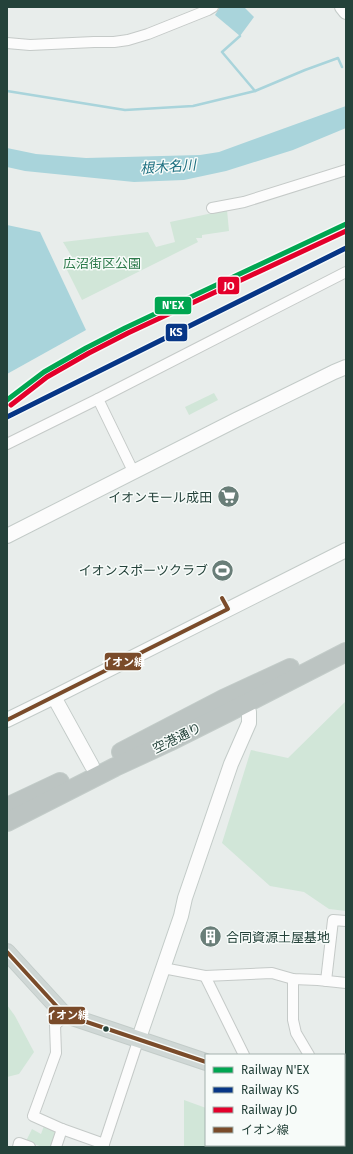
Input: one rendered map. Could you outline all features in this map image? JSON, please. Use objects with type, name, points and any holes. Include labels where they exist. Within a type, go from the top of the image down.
[{"type":"highway","name":"空港通り","points":[[7,822],[115,767],[169,742],[302,662],[346,640]]},
{"type":"highway","name":"空港通り","points":[[7,807],[92,766],[346,652]]},
{"type":"main road","points":[[7,952],[66,1015],[139,1038],[205,1062]]},
{"type":"street","points":[[7,43],[30,45],[114,42],[128,40],[170,26],[213,7]]},
{"type":"street","points":[[342,7],[346,12]]},
{"type":"street","points":[[212,208],[244,202],[346,170]]},
{"type":"street","points":[[7,444],[346,272]]},
{"type":"street","points":[[7,536],[133,471],[346,367]]},
{"type":"street","points":[[98,399],[133,471]]},
{"type":"street","points":[[7,720],[346,550]]},
{"type":"street","points":[[54,697],[92,766]]},
{"type":"street","points":[[66,1015],[55,1025],[56,1053],[33,1116],[104,1145],[181,916],[185,898],[231,764],[249,723],[249,712],[242,698]]},
{"type":"street","points":[[326,981],[333,920],[346,921]]},
{"type":"street","points":[[163,968],[205,976],[272,973],[293,979],[346,983]]},
{"type":"street","points":[[205,976],[244,1054]]},
{"type":"street","points":[[293,979],[293,1020],[296,1033],[308,1054]]},
{"type":"street","points":[[56,1147],[62,1129]]},
{"type":"street","points":[[18,1147],[19,1144],[30,1147]]},
{"type":"green space","name":"広沼街区公園","points":[[227,210],[229,231],[202,235],[202,238],[196,238],[198,242],[82,300],[67,270],[76,264],[63,242],[148,232],[156,247],[175,242],[170,222]]},
{"type":"green space","points":[[214,393],[218,400],[189,415],[185,407]]},
{"type":"green space","points":[[346,701],[346,911],[329,909],[304,892],[270,886],[222,843],[251,750],[288,758]]},
{"type":"green space","points":[[7,1005],[15,1016],[34,1052],[19,1074],[7,1077]]},
{"type":"green space","points":[[184,1100],[205,1108],[205,1146],[238,1146],[238,1147],[184,1147]]},
{"type":"green space","points":[[44,1126],[58,1132],[52,1147],[42,1147],[26,1141],[32,1129],[41,1134]]},
{"type":"water","points":[[220,7],[244,7],[254,17],[240,36],[215,15]]},
{"type":"water","name":"根木名川","points":[[346,106],[346,128],[293,150],[226,171],[184,180],[134,182],[25,171],[7,167],[7,148],[36,154],[86,158],[200,155],[219,152]]},
{"type":"water","points":[[7,225],[40,232],[86,330],[7,374]]},
{"type":"waterway","points":[[240,36],[222,52],[255,91],[338,58],[342,67]]},
{"type":"waterway","points":[[7,91],[125,110],[193,106],[255,91]]},
{"type":"rail line","name":"N'EX","points":[[7,400],[44,372],[86,348],[125,328],[346,224]]},
{"type":"rail line","name":"JO","points":[[11,405],[47,377],[89,353],[128,333],[346,231]]},
{"type":"rail line","name":"KS","points":[[7,417],[346,248]]},
{"type":"transit line","name":"イオン線","points":[[7,720],[228,609],[222,598]]},
{"type":"transit line","name":"イオン線","points":[[7,952],[66,1015],[205,1062]]},
{"type":"place","name":"イオンモール成田","points":[[228,497]]},
{"type":"place","name":"イオンスポーツクラブ","points":[[223,570]]},
{"type":"place","name":"合同資源土屋基地","points":[[210,937]]}]
